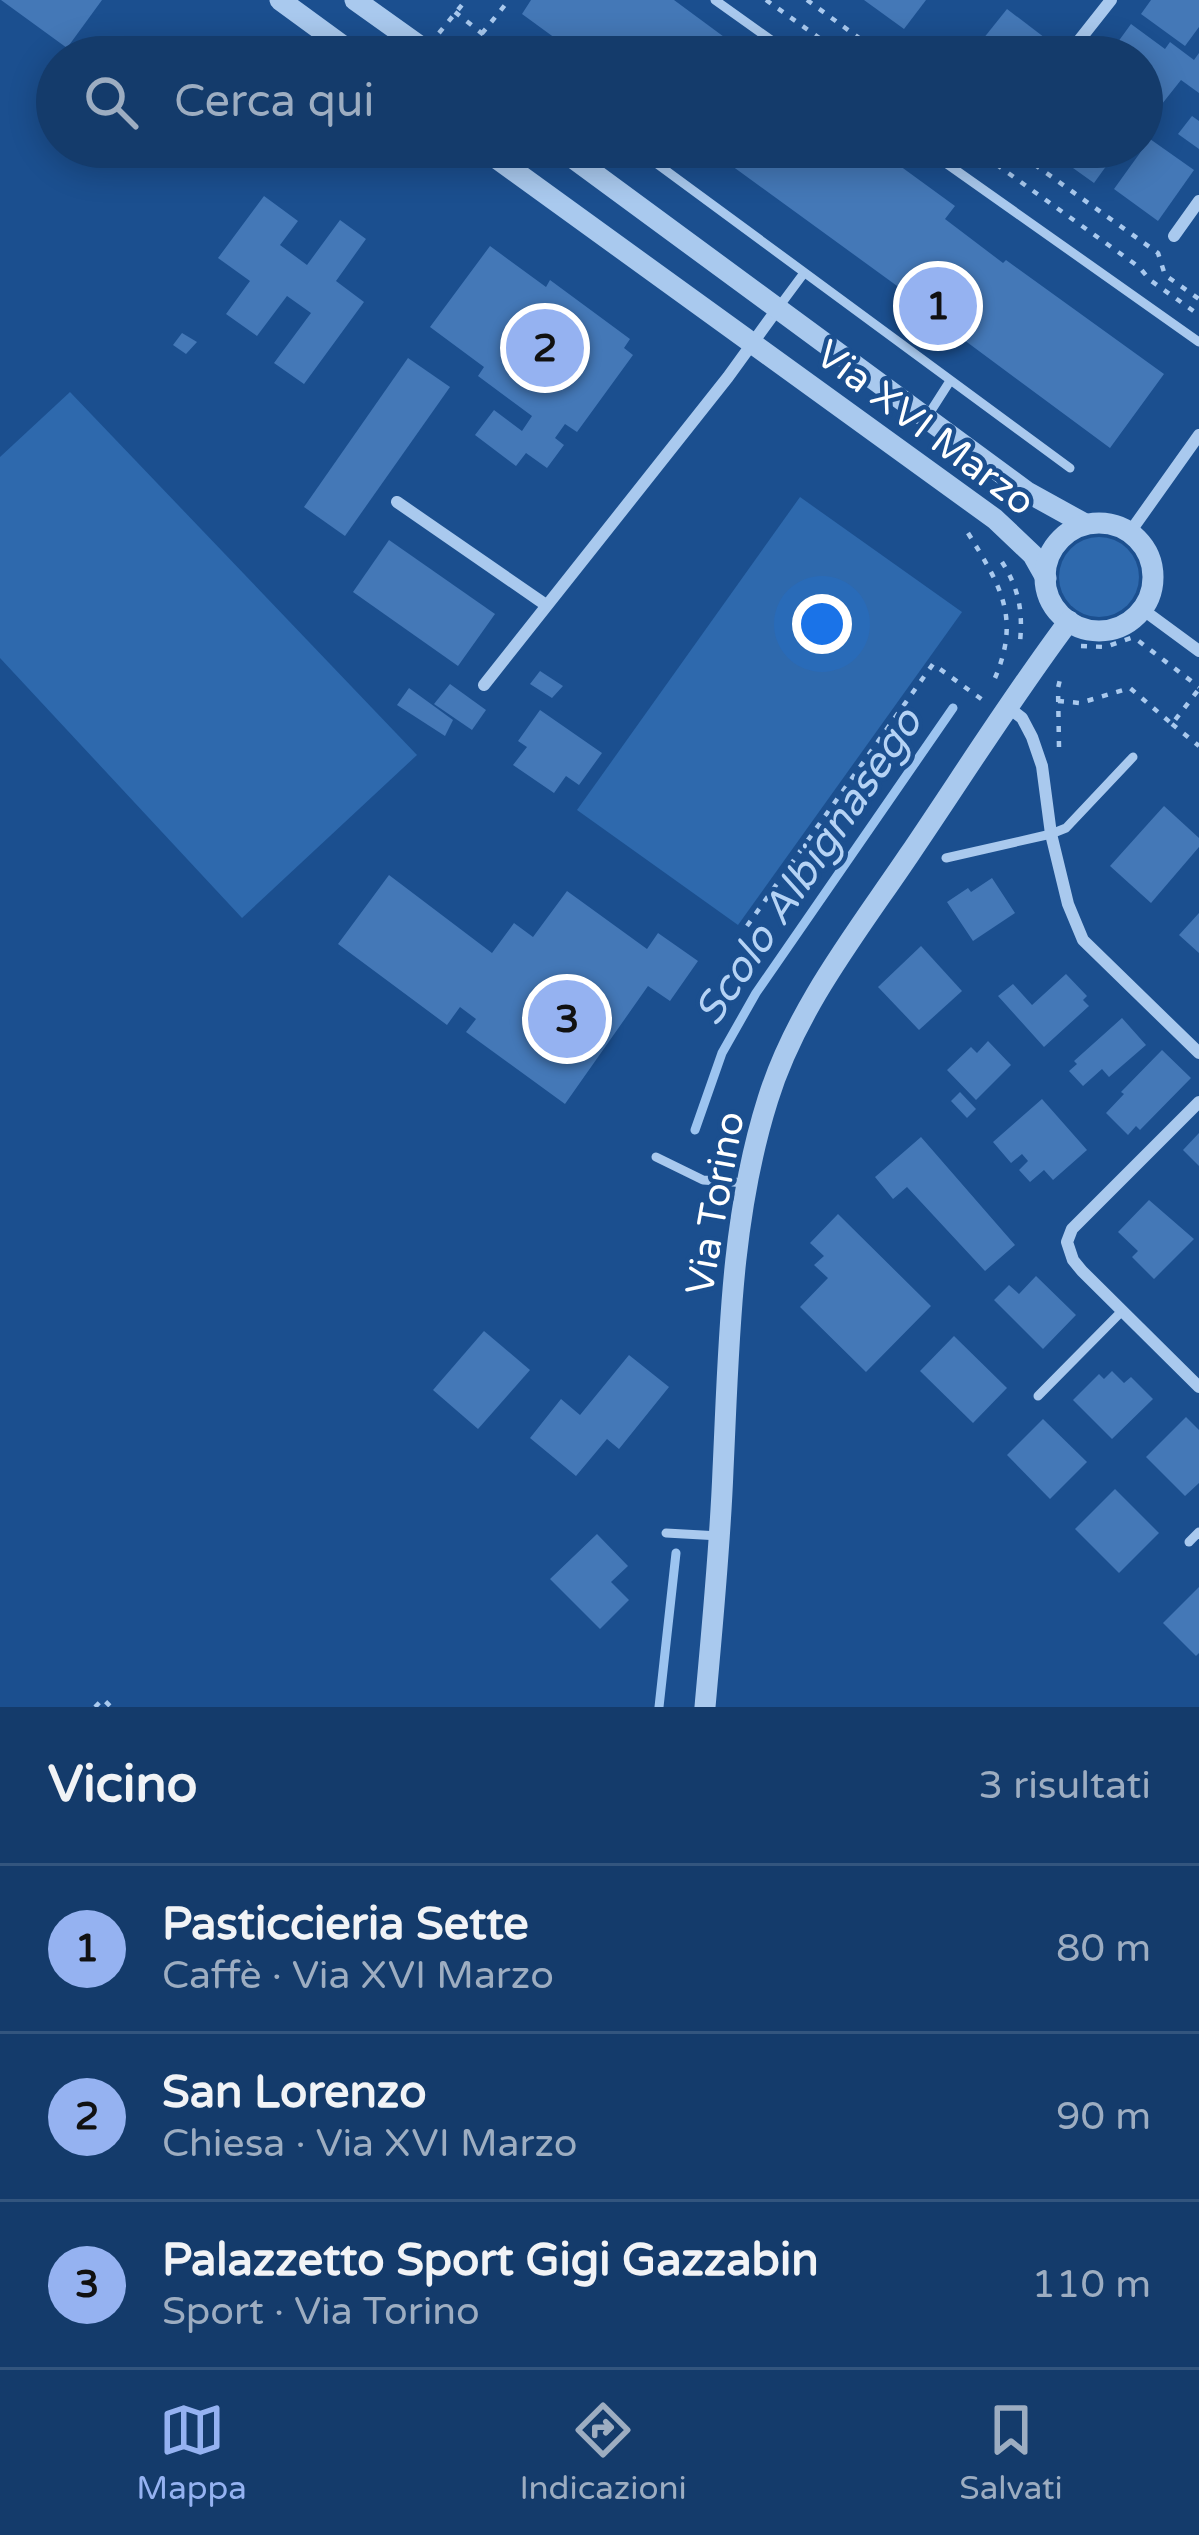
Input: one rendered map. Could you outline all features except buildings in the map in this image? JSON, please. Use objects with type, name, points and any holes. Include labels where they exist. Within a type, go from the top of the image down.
[{"type":"street","points":[[280,0],[329,36]]},
{"type":"street","points":[[355,0],[406,36]]},
{"type":"street","points":[[1083,36],[1111,0]]},
{"type":"street","name":"Via XVI Marzo","points":[[525,168],[995,519],[1033,555],[1046,578]]},
{"type":"street","name":"Via XVI Marzo","points":[[587,168],[1027,492],[1085,524]]},
{"type":"street","points":[[1174,236],[1199,201]]},
{"type":"street","points":[[484,685],[778,308]]},
{"type":"street","points":[[1130,532],[1199,435]]},
{"type":"street","points":[[398,502],[547,604]]},
{"type":"street","points":[[1085,524],[1115,525],[1130,532],[1145,548],[1152,568],[1152,589],[1142,609],[1133,619],[1108,630],[1069,621],[1052,602],[1046,578],[1057,544],[1085,524]]},
{"type":"street","points":[[1142,609],[1199,651]]},
{"type":"street","name":"Via Torino","points":[[705,1707],[720,1535],[730,1320],[747,1183],[769,1097],[797,1029],[841,955],[1069,621]]},
{"type":"street","points":[[1009,708],[1022,718],[1032,737],[1068,904],[1084,940],[1199,1053]]},
{"type":"street","points":[[1199,1102],[1072,1229],[1067,1242],[1073,1260],[1199,1387]]},
{"type":"lane","points":[[715,0],[766,36]]},
{"type":"lane","points":[[662,168],[1070,468]]},
{"type":"lane","points":[[953,168],[1199,342]]},
{"type":"lane","points":[[778,308],[804,273]]},
{"type":"lane","points":[[926,418],[950,381]]},
{"type":"lane","points":[[946,858],[1066,828],[1132,757]]},
{"type":"lane","points":[[656,1157],[703,1180],[747,1183]]},
{"type":"lane","points":[[1038,1396],[1122,1311]]},
{"type":"lane","points":[[1189,1542],[1199,1532]]},
{"type":"lane","points":[[666,1533],[720,1535]]},
{"type":"path","points":[[440,36],[466,0]]},
{"type":"path","points":[[480,36],[509,0]]},
{"type":"path","points":[[766,0],[817,36]]},
{"type":"path","points":[[807,0],[856,36]]},
{"type":"path","points":[[455,12],[486,36]]},
{"type":"path","points":[[1001,168],[1199,315]]},
{"type":"path","points":[[1039,168],[1158,253],[1165,275],[1199,299]]},
{"type":"path","points":[[979,709],[1006,645],[999,585],[965,528],[982,538]]},
{"type":"path","points":[[999,556],[1018,592],[1022,619],[1019,648],[1006,645]]},
{"type":"path","points":[[1076,649],[1136,639],[1199,688],[1172,724]]},
{"type":"path","points":[[747,926],[933,664],[984,701]]},
{"type":"path","points":[[1061,764],[1058,701],[1062,672]]},
{"type":"path","points":[[1058,701],[1080,703],[1130,688],[1199,746]]},
{"type":"path","points":[[94,1707],[103,1699],[111,1707]]},
{"type":"shaded area","points":[[70,392],[417,755],[242,918],[0,658],[0,457]]},
{"type":"shaded area","points":[[800,497],[962,612],[738,925],[577,810]]},
{"type":"shaded area","points":[[1099,537],[1127,549],[1139,577],[1127,605],[1099,617],[1071,605],[1059,577],[1071,549]]},
{"type":"waterway","name":"Scolo Albignasego","points":[[695,1130],[722,1053],[756,993],[953,708]]},
{"type":"waterway","name":"Scolo Albignasego","points":[[659,1707],[676,1553]]},
{"type":"place","name":"Pasticcieria Sette","points":[[938,306]]},
{"type":"place","name":"San Lorenzo","points":[[545,348]]},
{"type":"place","name":"Palazzetto Sport Gigi Gazzabin","points":[[567,1019]]}]
